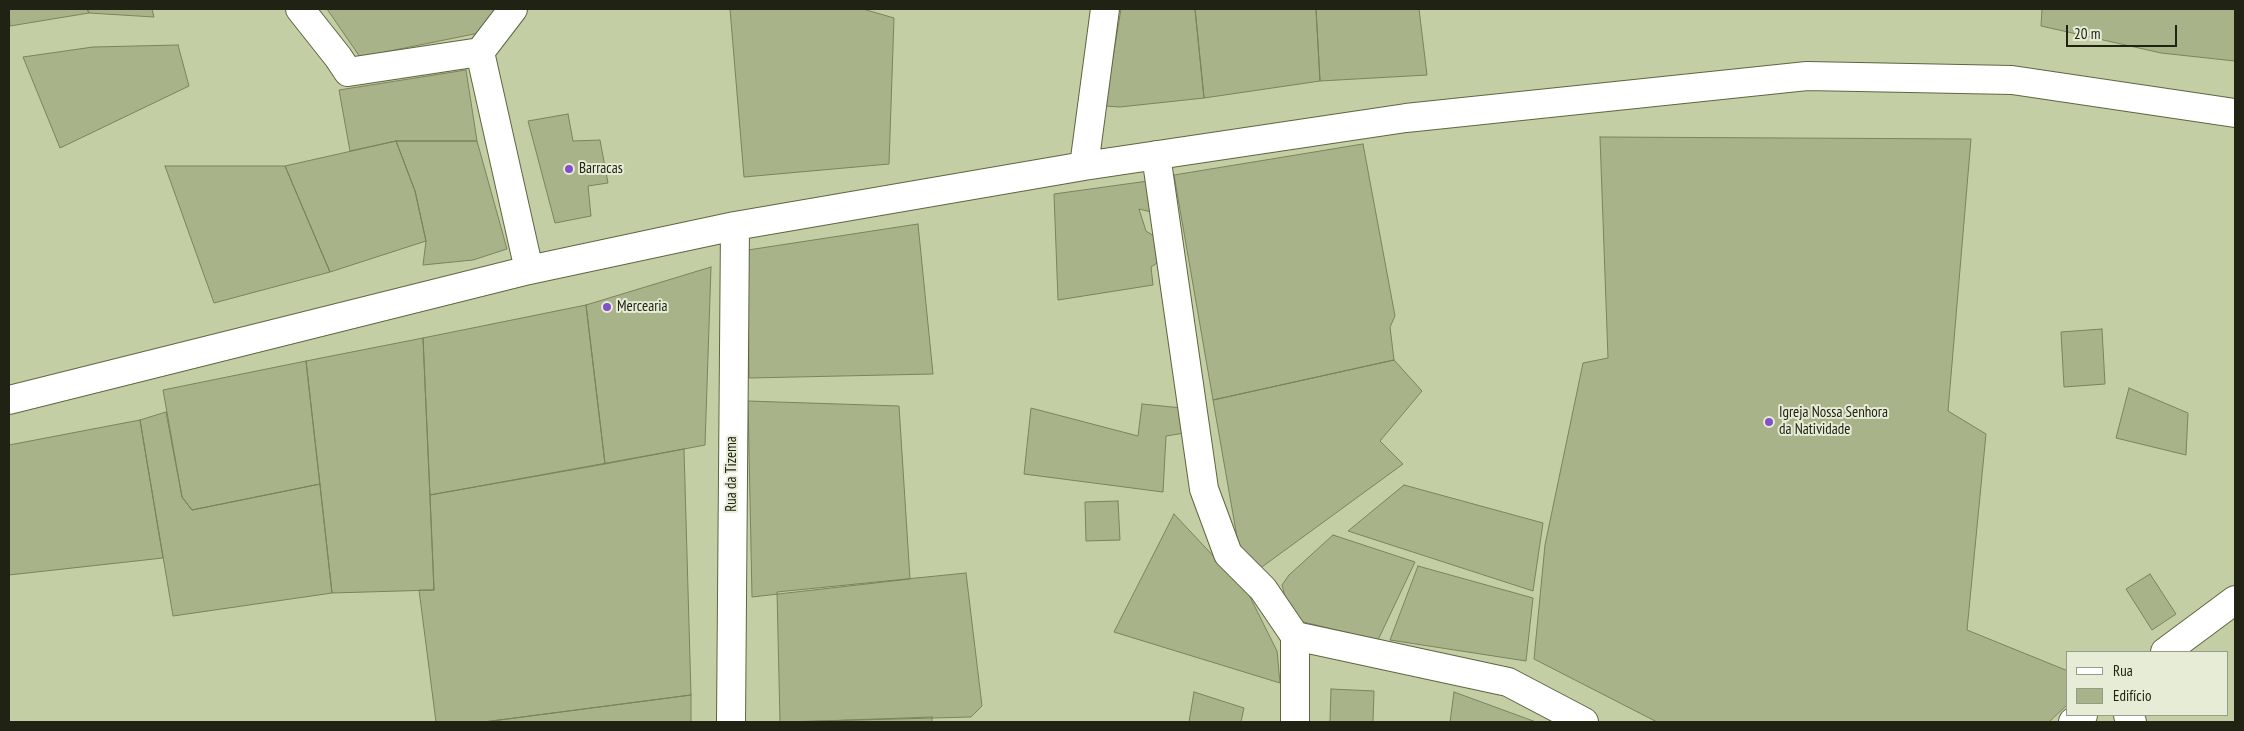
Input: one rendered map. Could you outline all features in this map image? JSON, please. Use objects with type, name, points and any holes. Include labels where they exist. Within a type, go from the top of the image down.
[{"type":"street","points":[[300,9],[338,56],[348,72],[480,52],[513,9]]},
{"type":"street","points":[[1084,166],[1106,9]]},
{"type":"street","points":[[480,52],[529,270]]},
{"type":"street","points":[[9,400],[529,270],[734,226],[1084,166],[1406,118],[1807,76],[2012,80],[2235,113]]},
{"type":"street","points":[[1156,155],[1204,489],[1228,554],[1263,589],[1295,636],[1295,722]]},
{"type":"street","name":"Rua da Tizema","points":[[731,722],[734,226]]},
{"type":"street","points":[[2167,651],[2235,600]]},
{"type":"street","points":[[1295,636],[1508,682],[1584,722]]},
{"type":"building","points":[[9,9],[87,9],[89,13],[10,26]]},
{"type":"building","points":[[87,9],[152,9],[154,17],[89,13]]},
{"type":"building","points":[[327,9],[502,9],[489,31],[360,57]]},
{"type":"building","points":[[730,9],[863,9],[894,18],[889,164],[744,177]]},
{"type":"building","points":[[1121,9],[1195,9],[1204,98],[1120,107],[1105,106]]},
{"type":"building","points":[[1195,9],[1316,9],[1320,81],[1204,98]]},
{"type":"building","points":[[1316,9],[1419,9],[1427,75],[1320,81]]},
{"type":"building","points":[[2042,9],[2235,9],[2235,61],[2161,53],[2041,26]]},
{"type":"building","points":[[178,45],[189,86],[60,148],[23,57],[93,47]]},
{"type":"building","points":[[466,70],[477,141],[396,141],[350,151],[339,90]]},
{"type":"building","points":[[568,114],[573,141],[600,140],[608,183],[588,186],[591,216],[555,223],[528,121]]},
{"type":"building","name":"Igreja Nossa Senhora da Natividade","points":[[1600,137],[1971,139],[1948,411],[1986,434],[1967,630],[2066,670],[2066,706],[2049,722],[1657,722],[1534,659],[1545,545],[1583,363],[1608,358]]},
{"type":"building","points":[[396,141],[415,191],[426,241],[330,272],[285,166]]},
{"type":"building","points":[[396,141],[477,141],[507,249],[473,260],[423,265],[426,241],[415,191]]},
{"type":"building","points":[[1363,144],[1395,316],[1390,327],[1394,360],[1213,400],[1174,175]]},
{"type":"building","points":[[165,166],[285,166],[330,272],[214,303]]},
{"type":"building","points":[[1148,181],[1151,212],[1139,209],[1146,231],[1154,236],[1157,263],[1151,267],[1153,285],[1058,300],[1054,194]]},
{"type":"building","points":[[918,224],[933,374],[749,378],[748,250]]},
{"type":"building","points":[[711,267],[705,445],[605,464],[586,305]]},
{"type":"building","points":[[586,305],[605,464],[430,495],[423,338]]},
{"type":"building","points":[[2102,329],[2105,384],[2064,387],[2061,332]]},
{"type":"building","points":[[423,338],[434,590],[332,593],[306,361]]},
{"type":"building","points":[[1394,360],[1422,391],[1380,441],[1403,464],[1255,572],[1241,560],[1213,400]]},
{"type":"building","points":[[306,361],[320,484],[192,510],[182,497],[163,390]]},
{"type":"building","points":[[2129,388],[2188,413],[2186,455],[2116,438]]},
{"type":"building","points":[[748,401],[899,406],[910,579],[752,597]]},
{"type":"building","points":[[1142,404],[1182,408],[1185,433],[1166,436],[1163,492],[1024,474],[1031,408],[1138,436]]},
{"type":"building","points":[[166,412],[182,497],[192,510],[320,484],[332,593],[173,616],[140,420]]},
{"type":"building","points":[[140,420],[163,558],[9,575],[9,445]]},
{"type":"building","points":[[684,449],[691,695],[484,722],[436,722],[419,590],[434,590],[430,495]]},
{"type":"building","points":[[1404,485],[1543,523],[1533,591],[1348,531]]},
{"type":"building","points":[[1118,501],[1120,540],[1086,541],[1085,502]]},
{"type":"building","points":[[1174,514],[1248,593],[1277,651],[1280,683],[1114,632]]},
{"type":"building","points":[[1333,535],[1415,562],[1378,640],[1291,619],[1282,585],[1289,575]]},
{"type":"building","points":[[1418,566],[1533,598],[1526,661],[1390,640]]},
{"type":"building","points":[[966,573],[982,706],[971,717],[780,722],[777,592]]},
{"type":"building","points":[[2150,574],[2176,614],[2152,630],[2126,589]]},
{"type":"building","points":[[1331,689],[1374,691],[1373,722],[1330,722]]},
{"type":"building","points":[[1194,692],[1244,708],[1241,722],[1189,722]]},
{"type":"building","points":[[1454,692],[1536,722],[1450,722]]},
{"type":"building","points":[[691,695],[691,722],[484,722]]},
{"type":"building","points":[[932,717],[932,722],[795,722]]},
{"type":"place","name":"Barracas","points":[[569,169]]},
{"type":"place","name":"Mercearia","points":[[607,307]]},
{"type":"place","name":"Igreja Nossa Senhora da Natividade","points":[[1769,422]]}]
